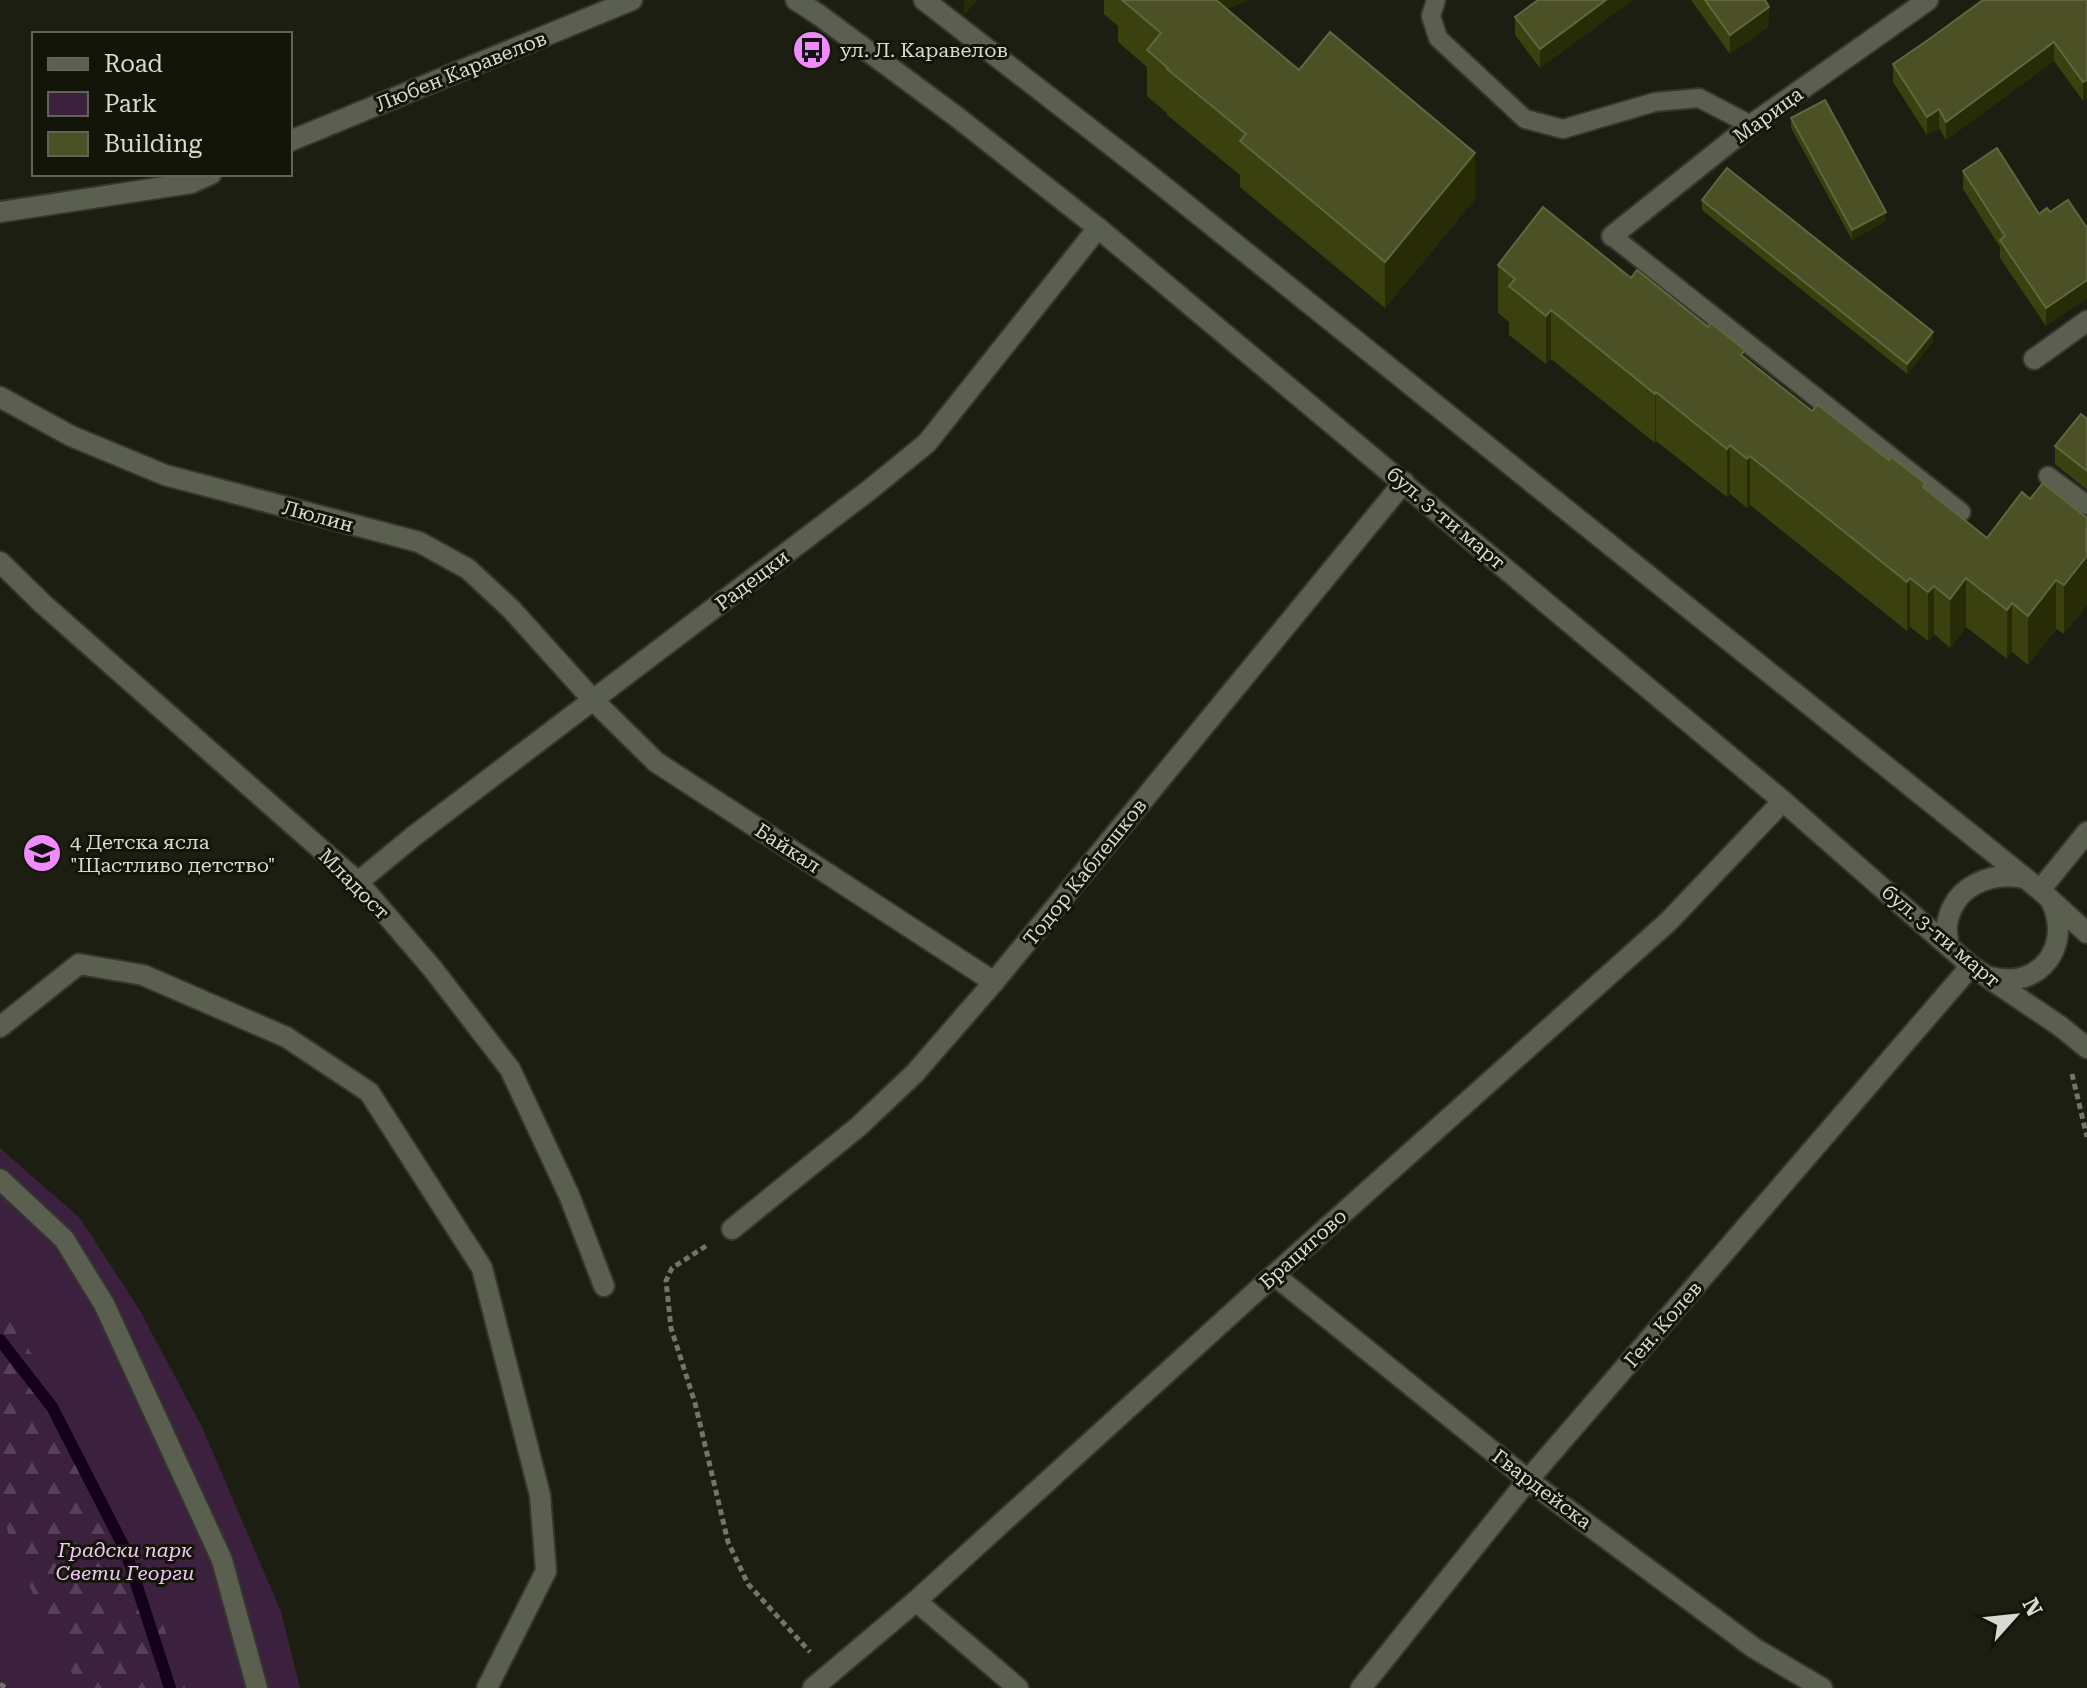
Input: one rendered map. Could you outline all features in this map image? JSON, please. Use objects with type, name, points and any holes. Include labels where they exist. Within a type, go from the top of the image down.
[{"type":"street","name":"Любен Каравелов","points":[[292,140],[632,0]]},
{"type":"street","name":"бул. 3-ти март","points":[[796,0],[957,117],[1098,228],[1783,801],[1979,971],[2087,1048]]},
{"type":"street","points":[[924,0],[1143,170],[2038,889],[2087,933]]},
{"type":"street","name":"Марица","points":[[1612,236],[1751,125],[1918,3]]},
{"type":"street","points":[[0,212],[191,183],[207,176]]},
{"type":"street","name":"Радецки","points":[[358,882],[927,443],[1098,228]]},
{"type":"street","points":[[2034,359],[2087,321]]},
{"type":"street","name":"Люлин","points":[[0,397],[71,436],[165,475],[419,542],[468,569],[511,609],[593,700]]},
{"type":"street","name":"Тодор Каблешков","points":[[732,1229],[858,1127],[915,1073],[994,982],[1404,482]]},
{"type":"street","name":"Младост","points":[[0,562],[43,604],[358,882],[432,968],[510,1069],[569,1195],[604,1286]]},
{"type":"street","name":"Байкал","points":[[593,700],[656,762],[994,982]]},
{"type":"street","name":"Брацигово","points":[[813,1688],[916,1601],[1669,921],[1783,801]]},
{"type":"street","points":[[2038,889],[2087,832]]},
{"type":"street","points":[[1948,944],[1947,925],[1951,912],[1965,891],[1975,883],[1999,875],[2038,889],[2059,924],[2056,948],[2049,959],[2041,968],[2019,979],[2007,980],[1979,971]]},
{"type":"street","points":[[0,1027],[79,964],[143,975],[286,1037],[369,1092],[482,1268],[540,1495],[546,1571],[487,1688]]},
{"type":"street","name":"Ген. Колев","points":[[1361,1688],[1528,1480],[1979,971]]},
{"type":"street","points":[[0,1179],[64,1239],[104,1304],[222,1560],[257,1688]]},
{"type":"street","name":"Гвардейска","points":[[1274,1275],[1528,1480],[1754,1648],[1822,1688]]},
{"type":"street","points":[[916,1601],[1018,1688]]},
{"type":"lane","points":[[1436,0],[1431,16],[1438,38],[1525,119],[1563,129],[1655,102],[1699,98],[1751,125]]},
{"type":"lane","points":[[1612,236],[1961,512]]},
{"type":"lane","points":[[2048,476],[2087,505]]},
{"type":"path","points":[[2060,1026],[2087,1137]]},
{"type":"path","points":[[732,1229],[672,1268],[666,1281],[671,1328],[695,1403],[728,1542],[748,1584],[829,1674]]},
{"type":"path","points":[[0,1684],[6,1688]]},
{"type":"green space","name":"Градски парк Свети Георги","points":[[0,1148],[80,1218],[139,1309],[203,1429],[281,1612],[300,1688],[0,1688]]},
{"type":"green space","points":[[0,1303],[59,1398],[66,1427],[142,1570],[185,1688],[81,1688],[16,1558],[0,1506]]},
{"type":"building","points":[[1122,0],[1216,0],[1299,70],[1330,32],[1475,153],[1385,262],[1240,141],[1246,134],[1147,50],[1161,33]]},
{"type":"building","points":[[1538,0],[1606,0],[1540,49],[1515,17]]},
{"type":"building","points":[[1705,0],[1765,0],[1769,7],[1730,35]]},
{"type":"building","points":[[1983,0],[2087,0],[2087,80],[2083,82],[2054,42],[1946,122],[1939,109],[1927,117],[1893,64]]},
{"type":"building","points":[[1825,100],[1886,212],[1852,230],[1791,118]]},
{"type":"building","points":[[1997,148],[2039,214],[2047,208],[2050,212],[2068,200],[2087,228],[2087,280],[2046,308],[2000,240],[2005,236],[1963,171]]},
{"type":"building","points":[[1727,168],[1933,332],[1907,364],[1702,200]]},
{"type":"building","points":[[1543,207],[1631,278],[1637,270],[1708,327],[1711,323],[1745,350],[1741,355],[1812,411],[1818,405],[1889,460],[1891,457],[1987,538],[2022,492],[2030,499],[2043,483],[2087,518],[2087,556],[2064,585],[2056,580],[2028,616],[2012,603],[2007,610],[1966,578],[1950,599],[1934,586],[1928,592],[1910,578],[1907,582],[1750,456],[1747,459],[1730,445],[1727,449],[1551,310],[1546,316],[1509,286],[1515,279],[1498,265]]},
{"type":"building","points":[[2081,414],[2087,419],[2087,471],[2055,446]]},
{"type":"waterway","points":[[0,1340],[52,1407],[125,1549],[170,1688]]},
{"type":"place","name":"ул. Л. Каравелов","points":[[812,50]]},
{"type":"place","name":"4 Детска ясла \"Щастливо детство\"","points":[[42,853]]}]
